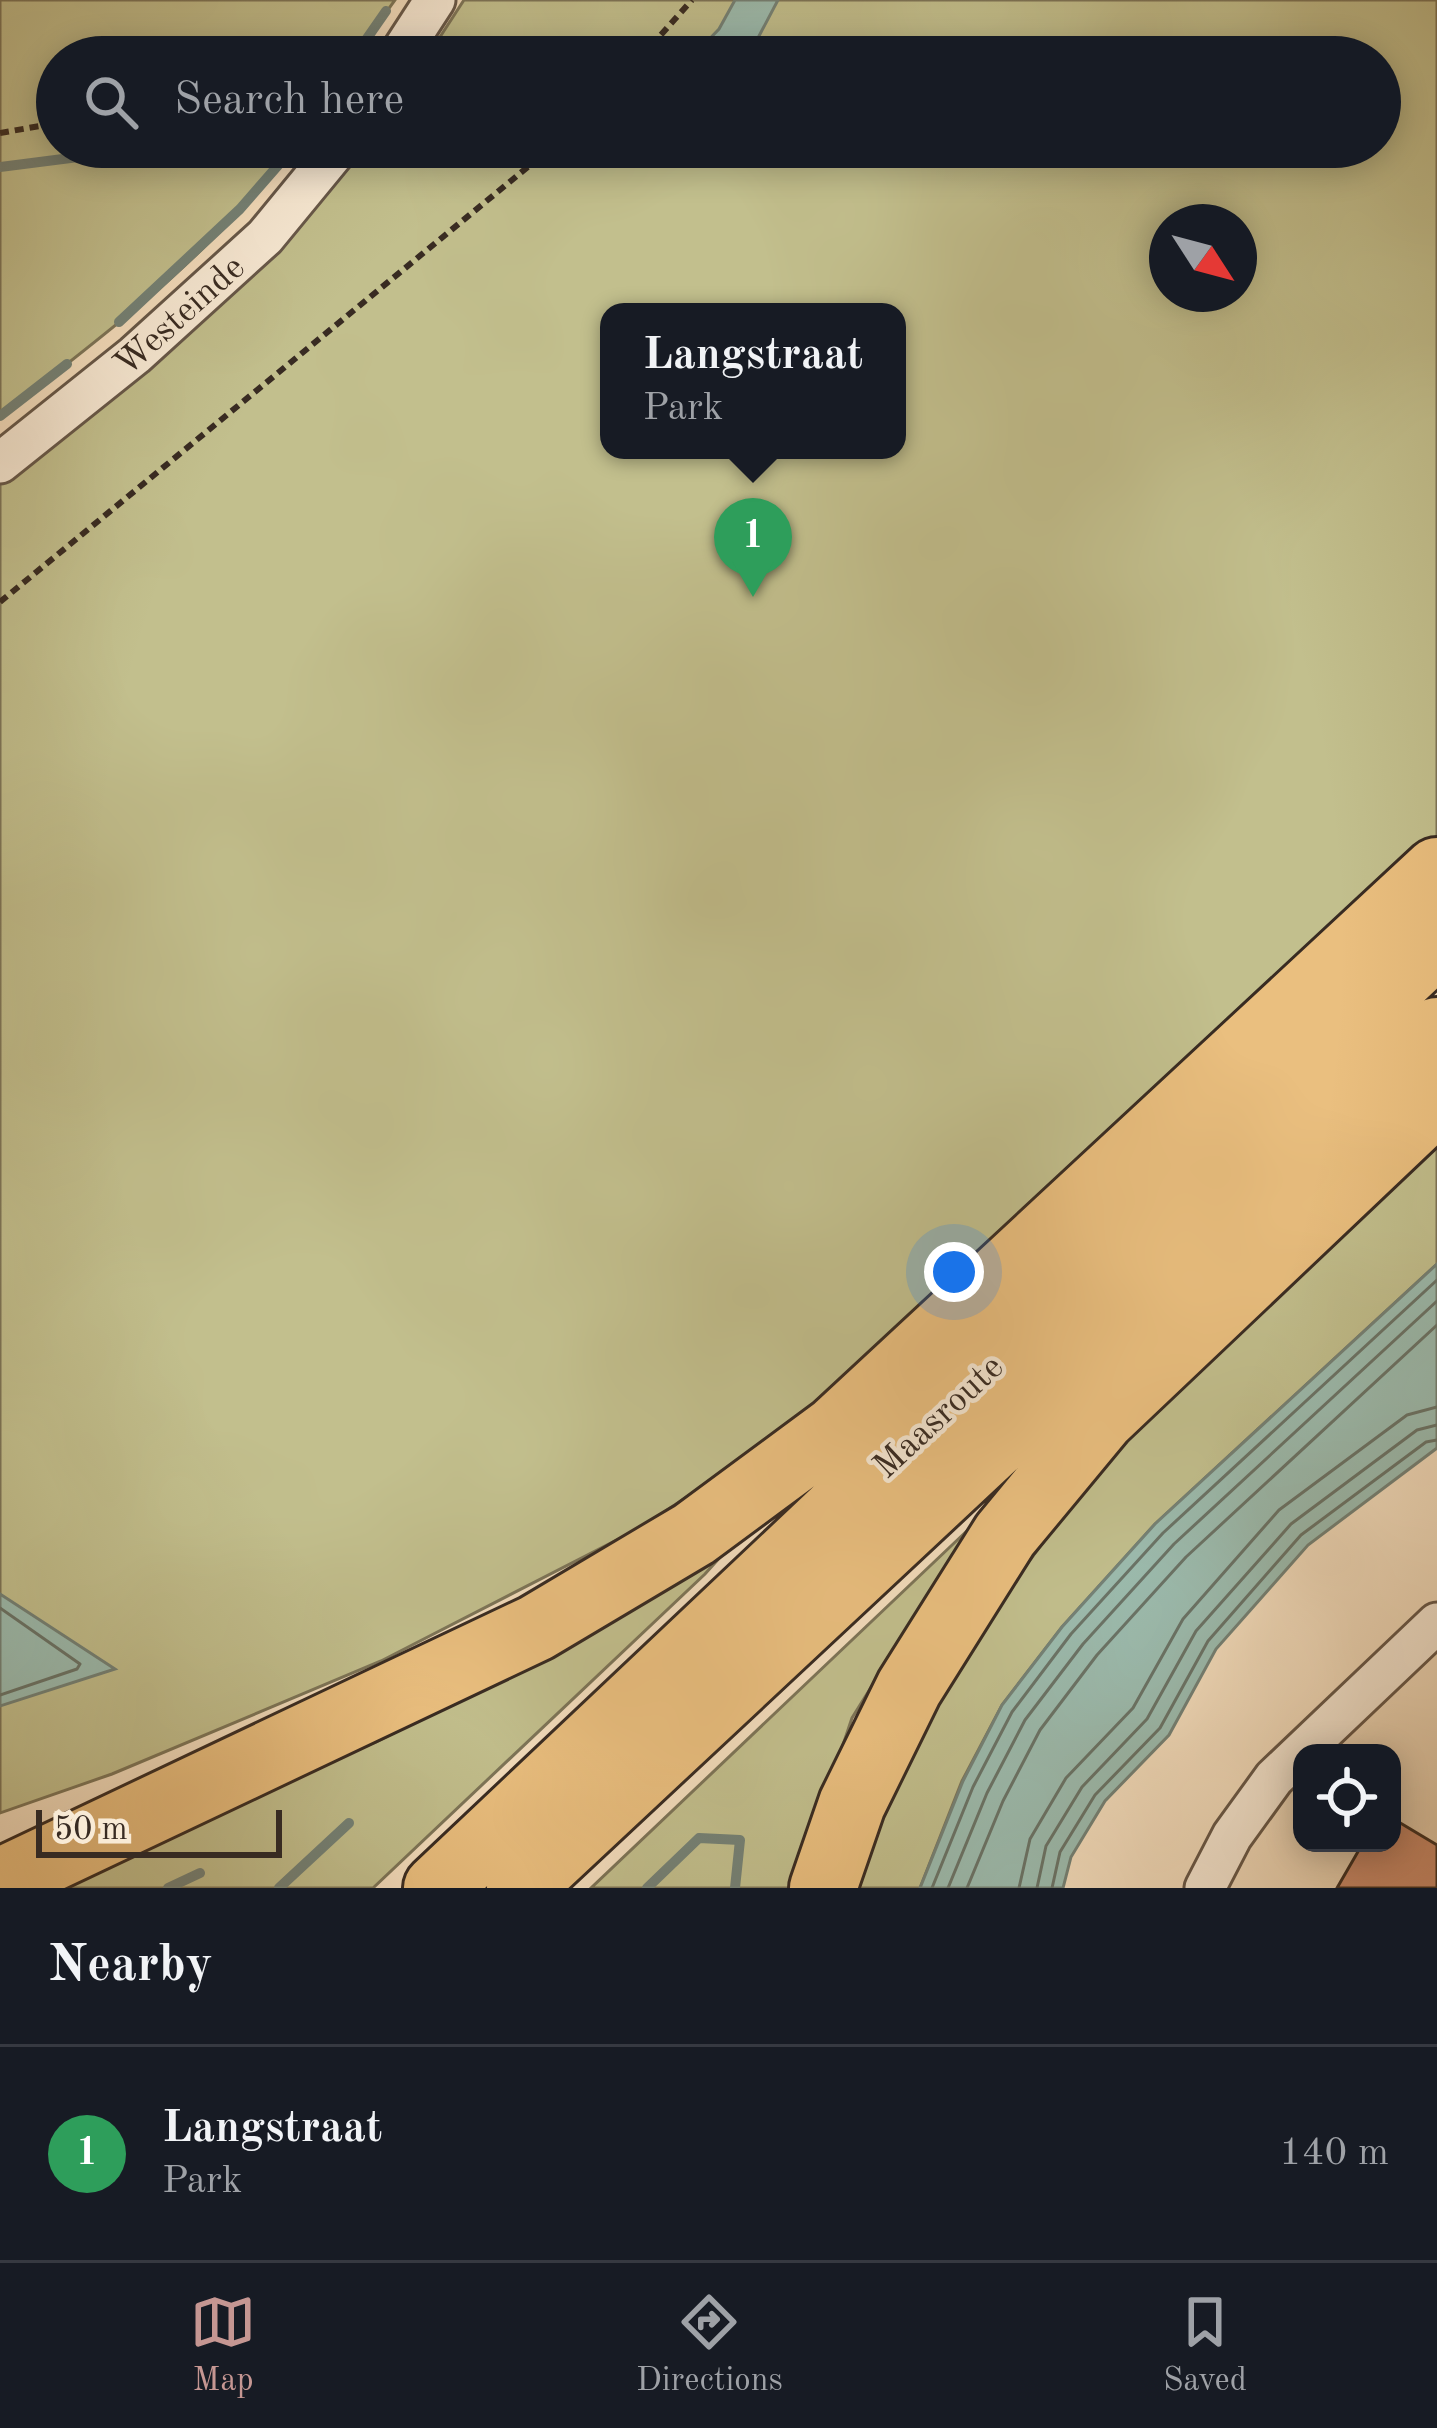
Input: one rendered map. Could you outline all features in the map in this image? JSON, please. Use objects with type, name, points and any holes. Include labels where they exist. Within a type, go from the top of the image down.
[{"type":"highway","points":[[0,1882],[536,1628],[694,1534],[836,1429],[1437,871]]},
{"type":"highway","name":"Maasroute","points":[[437,1888],[1437,943]]},
{"type":"highway","name":"Maasroute","points":[[520,1888],[1437,1030]]},
{"type":"highway","points":[[823,1888],[853,1804],[908,1688],[1018,1519],[1102,1418],[1437,1100]]},
{"type":"highway","points":[[0,1847],[269,1756]]},
{"type":"street","points":[[412,36],[435,0]]},
{"type":"street","name":"Westeinde","points":[[0,463],[135,355],[265,237],[322,168]]},
{"type":"street","points":[[1205,1888],[1232,1836],[1274,1778],[1437,1623]]},
{"type":"path","points":[[659,36],[692,0]]},
{"type":"path","points":[[0,133],[36,127]]},
{"type":"path","points":[[0,602],[527,168]]},
{"type":"shaded area","points":[[0,0],[395,0],[369,36],[36,36],[36,168],[275,168],[193,258],[0,416]]},
{"type":"shaded area","points":[[464,0],[1437,0],[1437,864],[819,1409],[640,1528],[381,1661],[112,1774],[0,1813],[0,479],[318,203],[346,168],[1401,168],[1401,36],[441,36]]},
{"type":"shaded area","points":[[1437,1138],[1437,1264],[1155,1524],[1062,1627],[1002,1705],[962,1781],[920,1888],[856,1888],[863,1856],[920,1725],[996,1606],[1079,1494],[1162,1400]]},
{"type":"shaded area","points":[[751,1523],[705,1574],[373,1888],[25,1888],[376,1742],[519,1670]]},
{"type":"shaded area","points":[[971,1527],[852,1718],[795,1888],[591,1888]]},
{"type":"water","points":[[735,0],[778,0],[759,36],[712,36]]},
{"type":"water","points":[[1437,1264],[1437,1448],[1308,1545],[1216,1649],[1169,1735],[1105,1801],[1071,1857],[1063,1888],[920,1888],[963,1781],[1002,1705],[1062,1627],[1155,1524]]},
{"type":"water","points":[[0,1594],[115,1669],[0,1706]]},
{"type":"building","points":[[1401,1823],[1437,1845],[1437,1888],[1337,1888],[1358,1852],[1401,1852]]},
{"type":"waterway","points":[[369,36],[386,11]]},
{"type":"waterway","points":[[0,167],[36,162]]},
{"type":"waterway","points":[[119,322],[240,209],[276,168]]},
{"type":"waterway","points":[[0,416],[67,364]]},
{"type":"waterway","points":[[279,1888],[349,1823]]},
{"type":"waterway","points":[[647,1888],[699,1838],[740,1840],[735,1888]]},
{"type":"waterway","points":[[168,1888],[200,1873]]},
{"type":"place","name":"Langstraat","points":[[753,597]]}]
